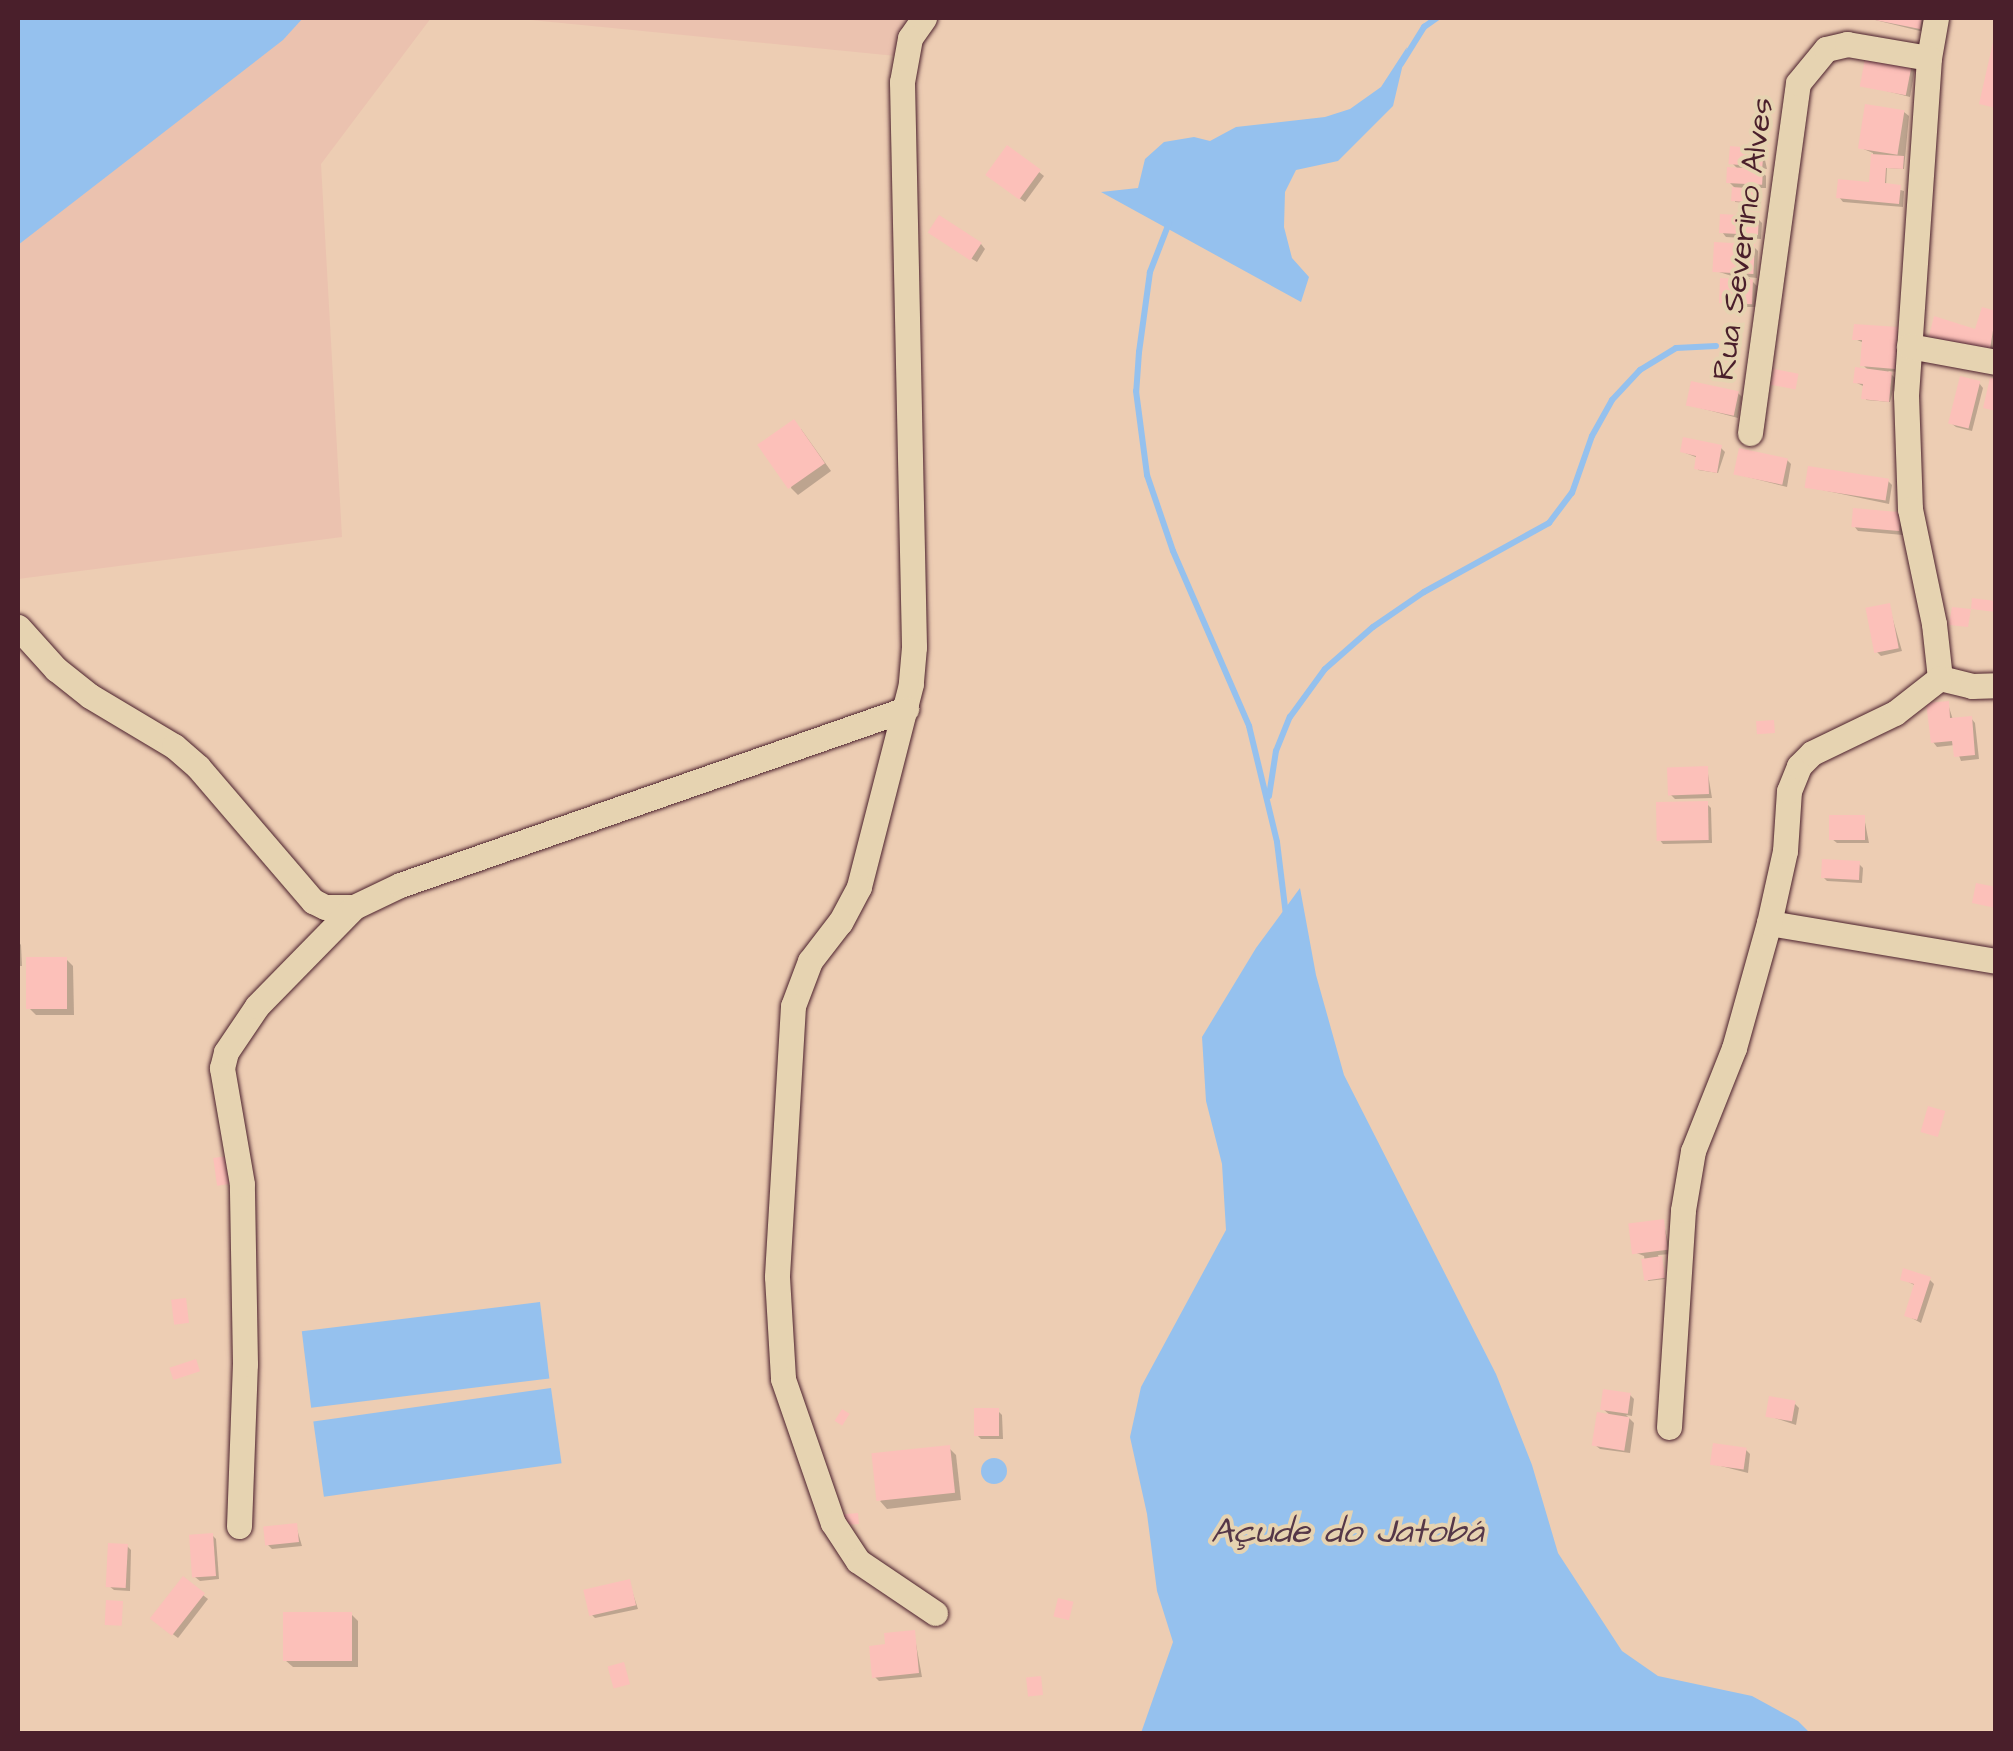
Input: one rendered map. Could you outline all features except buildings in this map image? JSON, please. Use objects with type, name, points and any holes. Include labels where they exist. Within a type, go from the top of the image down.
[{"type":"street","points":[[924,18],[907,48],[902,82],[914,648],[906,710],[859,887],[840,922],[810,961],[794,1006],[780,1178],[778,1339],[783,1378],[842,1542],[858,1560],[935,1613]]},
{"type":"street","points":[[1936,18],[1928,58],[1909,346],[1910,509],[1934,624],[1940,678]]},
{"type":"street","name":"Rua Severino Alves","points":[[1750,433],[1798,83],[1826,49],[1848,44],[1928,58]]},
{"type":"street","points":[[1909,346],[1996,362]]},
{"type":"street","points":[[18,627],[56,668],[90,696],[174,746],[198,768],[302,892],[326,908],[354,907],[491,850],[906,710]]},
{"type":"street","points":[[1940,678],[1972,686],[1996,684]]},
{"type":"street","points":[[1669,1427],[1683,1210],[1693,1151],[1734,1048],[1769,924],[1785,851],[1789,791],[1798,766],[1812,753],[1895,713],[1940,678]]},
{"type":"street","points":[[239,1526],[245,1364],[242,1184],[222,1068],[226,1052],[257,1006],[354,907]]},
{"type":"street","points":[[1769,924],[1996,961]]},
{"type":"shaded area","points":[[18,18],[431,18],[321,164],[342,537],[18,579]]},
{"type":"shaded area","points":[[511,18],[924,18],[896,56]]},
{"type":"water","points":[[18,18],[303,18],[283,40],[18,245]]},
{"type":"water","points":[[1407,47],[1393,106],[1338,161],[1296,170],[1285,192],[1284,227],[1292,258],[1309,277],[1301,302],[1101,192],[1138,188],[1145,159],[1164,142],[1194,137],[1210,141],[1236,127],[1325,117],[1350,109],[1381,87]]},
{"type":"water","name":"Açude do Jatobá","points":[[1300,888],[1316,975],[1344,1075],[1496,1374],[1532,1465],[1558,1553],[1622,1651],[1658,1676],[1752,1696],[1798,1721],[1810,1733],[1141,1733],[1173,1642],[1157,1591],[1147,1514],[1130,1437],[1141,1387],[1226,1230],[1222,1164],[1206,1101],[1202,1037],[1256,948]]},
{"type":"water","points":[[540,1302],[549,1378],[311,1408],[302,1331]]},
{"type":"water","points":[[551,1388],[562,1463],[324,1497],[313,1421]]},
{"type":"water","points":[[994,1458],[1003,1462],[1007,1471],[1003,1480],[994,1484],[985,1480],[981,1471],[985,1462]]},
{"type":"waterway","points":[[1401,64],[1424,27],[1437,18]]},
{"type":"waterway","points":[[1169,223],[1150,272],[1139,352],[1136,391],[1147,475],[1173,551],[1249,726],[1277,842],[1286,915]]},
{"type":"waterway","points":[[1269,796],[1276,751],[1290,717],[1325,669],[1373,627],[1424,592],[1549,523],[1572,493],[1592,436],[1612,400],[1640,370],[1676,348],[1716,346]]}]
